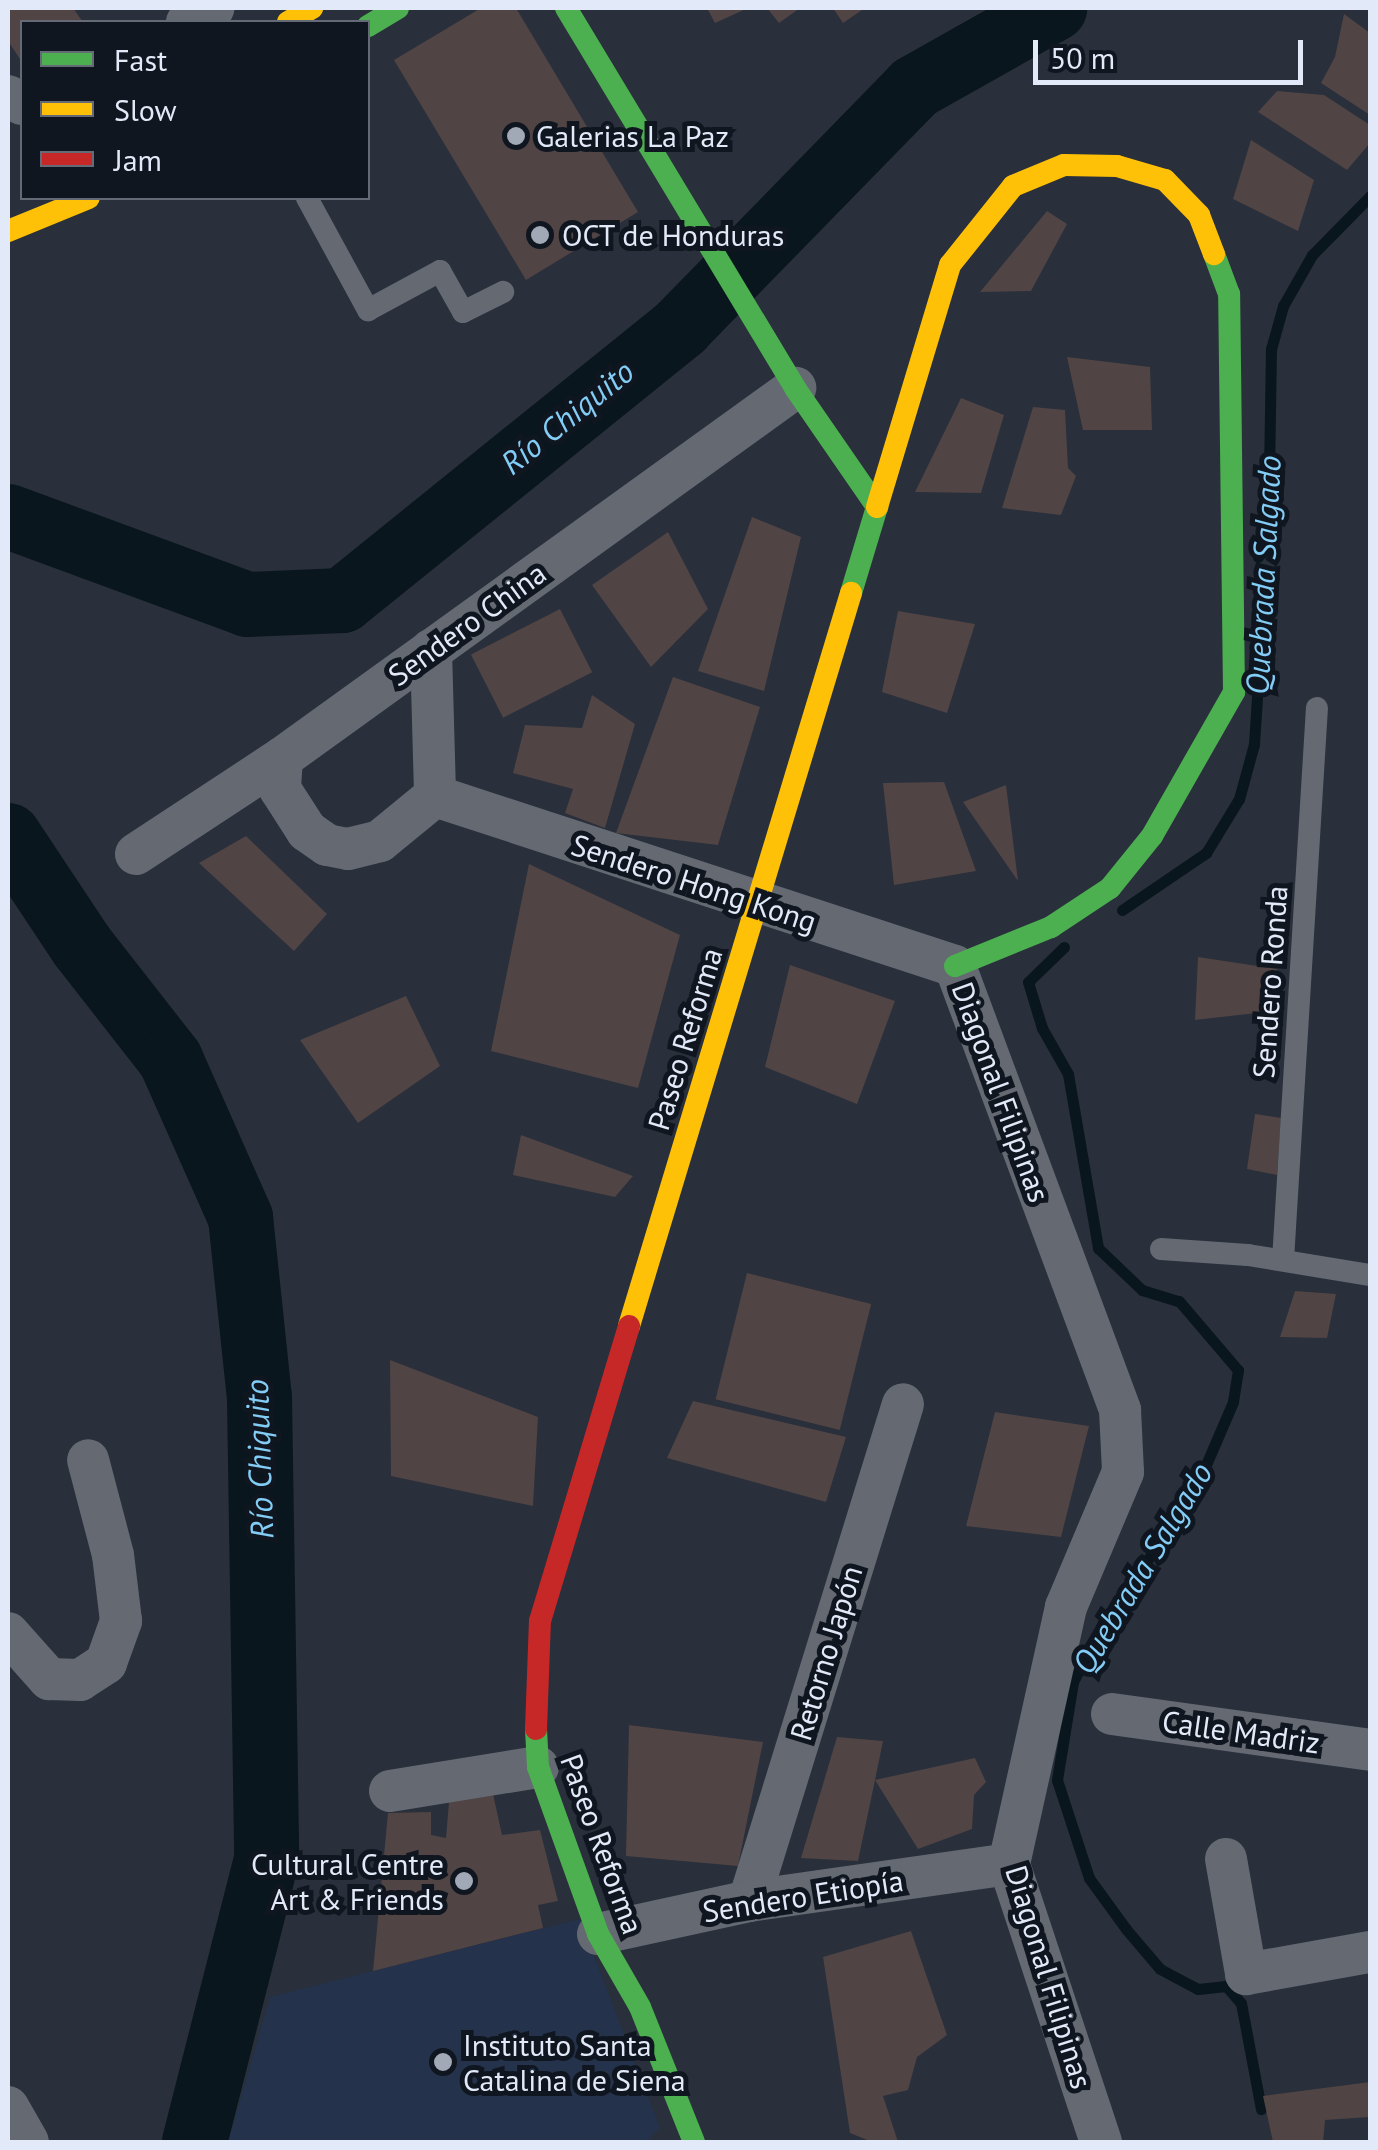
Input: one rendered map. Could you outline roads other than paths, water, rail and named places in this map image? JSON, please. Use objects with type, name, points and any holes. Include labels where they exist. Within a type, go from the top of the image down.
[{"type":"street","points":[[290,20],[312,8]]},
{"type":"street","points":[[370,25],[398,8]]},
{"type":"street","points":[[566,8],[785,373],[877,507]]},
{"type":"street","name":"Diagonal Filipinas","points":[[877,507],[950,266],[1013,186],[1064,165],[1116,166],[1164,180],[1198,215],[1229,294],[1234,692],[1152,836],[1110,888],[1052,928],[955,966],[1120,1410],[1123,1472],[1066,1607],[1009,1864],[1101,2142]]},
{"type":"street","points":[[8,231],[84,200]]},
{"type":"street","name":"Sendero China","points":[[136,854],[282,758],[431,650],[785,373]]},
{"type":"street","name":"Paseo Reforma","points":[[694,2142],[640,2007],[598,1934],[538,1768],[534,1686],[540,1621],[877,507]]},
{"type":"street","points":[[282,758],[280,789],[308,832],[327,845],[348,850],[380,841],[435,796],[431,650]]},
{"type":"street","name":"Sendero Hong Kong","points":[[435,796],[756,906],[955,966]]},
{"type":"street","name":"Retorno Japón","points":[[749,1901],[903,1404]]},
{"type":"street","points":[[8,1634],[49,1678],[80,1680],[106,1663],[121,1621],[114,1554],[88,1460]]},
{"type":"street","name":"Calle Madriz","points":[[1112,1714],[1370,1750]]},
{"type":"street","points":[[390,1791],[538,1768]]},
{"type":"street","points":[[1226,1859],[1246,1974],[1370,1952]]},
{"type":"street","name":"Sendero Etiopía","points":[[598,1934],[749,1901],[1009,1864]]},
{"type":"street","points":[[8,2106],[28,2142]]},
{"type":"lane","points":[[309,200],[368,310],[440,271],[463,312],[503,292]]},
{"type":"lane","name":"Sendero Ronda","points":[[1283,1260],[1317,708]]},
{"type":"lane","points":[[1160,1249],[1283,1260],[1370,1276]]},
{"type":"waterway","name":"Río Chiquito","points":[[8,516],[247,604],[342,600],[681,326],[914,87],[1054,8]]},
{"type":"waterway","name":"Quebrada Salgado","points":[[1258,557],[1269,474],[1271,349],[1283,306],[1312,255],[1370,196]]},
{"type":"waterway","name":"Quebrada Salgado","points":[[1122,910],[1206,853],[1239,799],[1254,744],[1260,650]]},
{"type":"waterway","name":"Río Chiquito","points":[[8,835],[81,945],[170,1059],[240,1217],[259,1397],[266,1859],[194,2142]]},
{"type":"waterway","name":"Quebrada Salgado","points":[[1064,947],[1028,982],[1042,1028],[1068,1074],[1098,1248],[1142,1290],[1179,1301],[1238,1370],[1233,1402],[1193,1495],[1103,1623],[1073,1682],[1057,1780],[1089,1878],[1126,1929],[1160,1969],[1198,1989],[1226,1986],[1241,2003],[1261,2109]]},
{"type":"place","name":"Galerias La Paz","points":[[516,136]]},
{"type":"place","name":"OCT de Honduras","points":[[540,235]]},
{"type":"place","name":"Cultural Centre Art & Friends","points":[[464,1881]]},
{"type":"place","name":"Instituto Santa Catalina de Siena","points":[[443,2062]]}]
